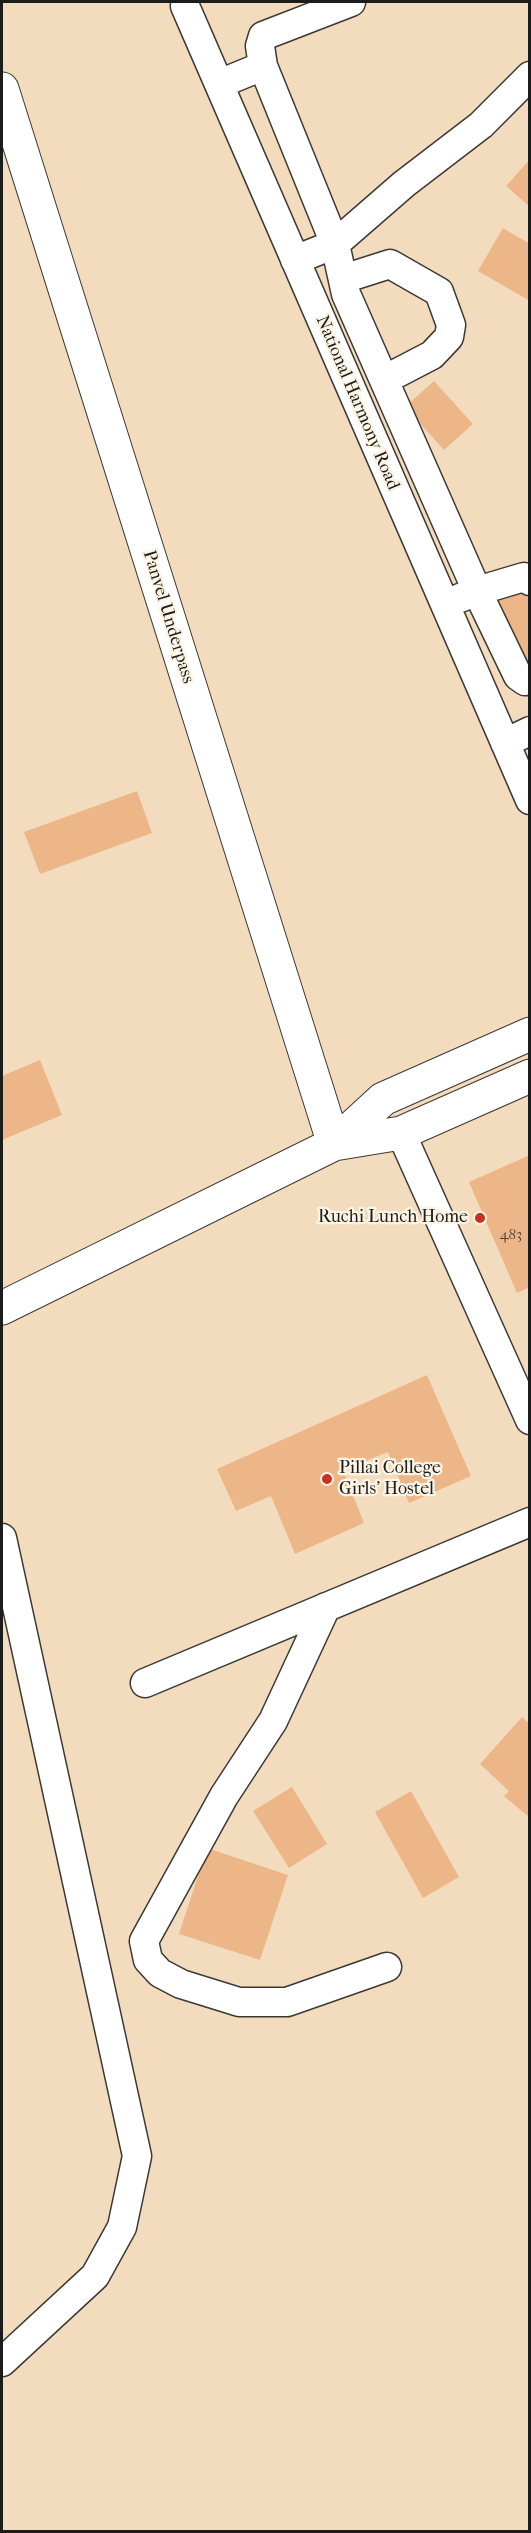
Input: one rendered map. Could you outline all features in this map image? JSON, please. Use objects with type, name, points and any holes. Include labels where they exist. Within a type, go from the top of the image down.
[{"type":"main road","name":"Panvel Underpass","points":[[2,89],[334,1144]]},
{"type":"main road","points":[[2,1308],[334,1144],[383,1099],[530,1034]]},
{"type":"main road","points":[[334,1144],[401,1133],[530,1076]]},
{"type":"street","points":[[351,2],[263,36],[260,46],[263,66],[335,244],[346,294],[477,591],[518,676],[525,681],[530,679]]},
{"type":"street","name":"National Harmony Road","points":[[185,6],[445,605],[517,737],[530,800]]},
{"type":"street","points":[[219,84],[263,66]]},
{"type":"street","points":[[296,260],[335,244],[404,184],[481,125],[530,76]]},
{"type":"street","points":[[343,279],[390,264],[439,292],[451,325],[449,337],[432,355],[384,380]]},
{"type":"street","points":[[445,605],[477,591],[524,577],[530,581]]},
{"type":"street","points":[[401,1133],[530,1420]]},
{"type":"street","points":[[145,1683],[530,1522]]},
{"type":"street","points":[[2,1538],[137,2156],[122,2227],[94,2276],[2,2362]]},
{"type":"street","points":[[326,1607],[273,1721],[224,1796],[144,1941],[148,1960],[160,1973],[181,1984],[239,2002],[287,2002],[387,1967]]},
{"type":"building","points":[[530,159],[530,207],[506,186]]},
{"type":"building","points":[[503,228],[530,244],[530,301],[478,271]]},
{"type":"building","points":[[434,381],[473,424],[444,450],[405,407]]},
{"type":"building","points":[[528,584],[530,588],[530,669],[490,605]]},
{"type":"building","points":[[137,791],[152,833],[40,874],[24,832]]},
{"type":"building","points":[[40,1060],[62,1115],[2,1140],[2,1076]]},
{"type":"building","points":[[530,1155],[530,1287],[517,1293],[469,1182]]},
{"type":"building","points":[[427,1375],[471,1476],[409,1503],[388,1452],[343,1470],[364,1523],[295,1554],[271,1496],[236,1511],[217,1469]]},
{"type":"building","points":[[522,1717],[530,1724],[530,1818],[504,1796],[509,1791],[480,1764]]},
{"type":"building","points":[[292,1787],[327,1844],[289,1868],[253,1811]]},
{"type":"building","points":[[411,1791],[459,1877],[423,1898],[375,1812]]},
{"type":"building","points":[[207,1848],[288,1875],[260,1960],[179,1934]]},
{"type":"place","name":"Ruchi Lunch Home","points":[[480,1218]]},
{"type":"place","name":"Pillai College Girls' Hostel","points":[[327,1479]]}]
